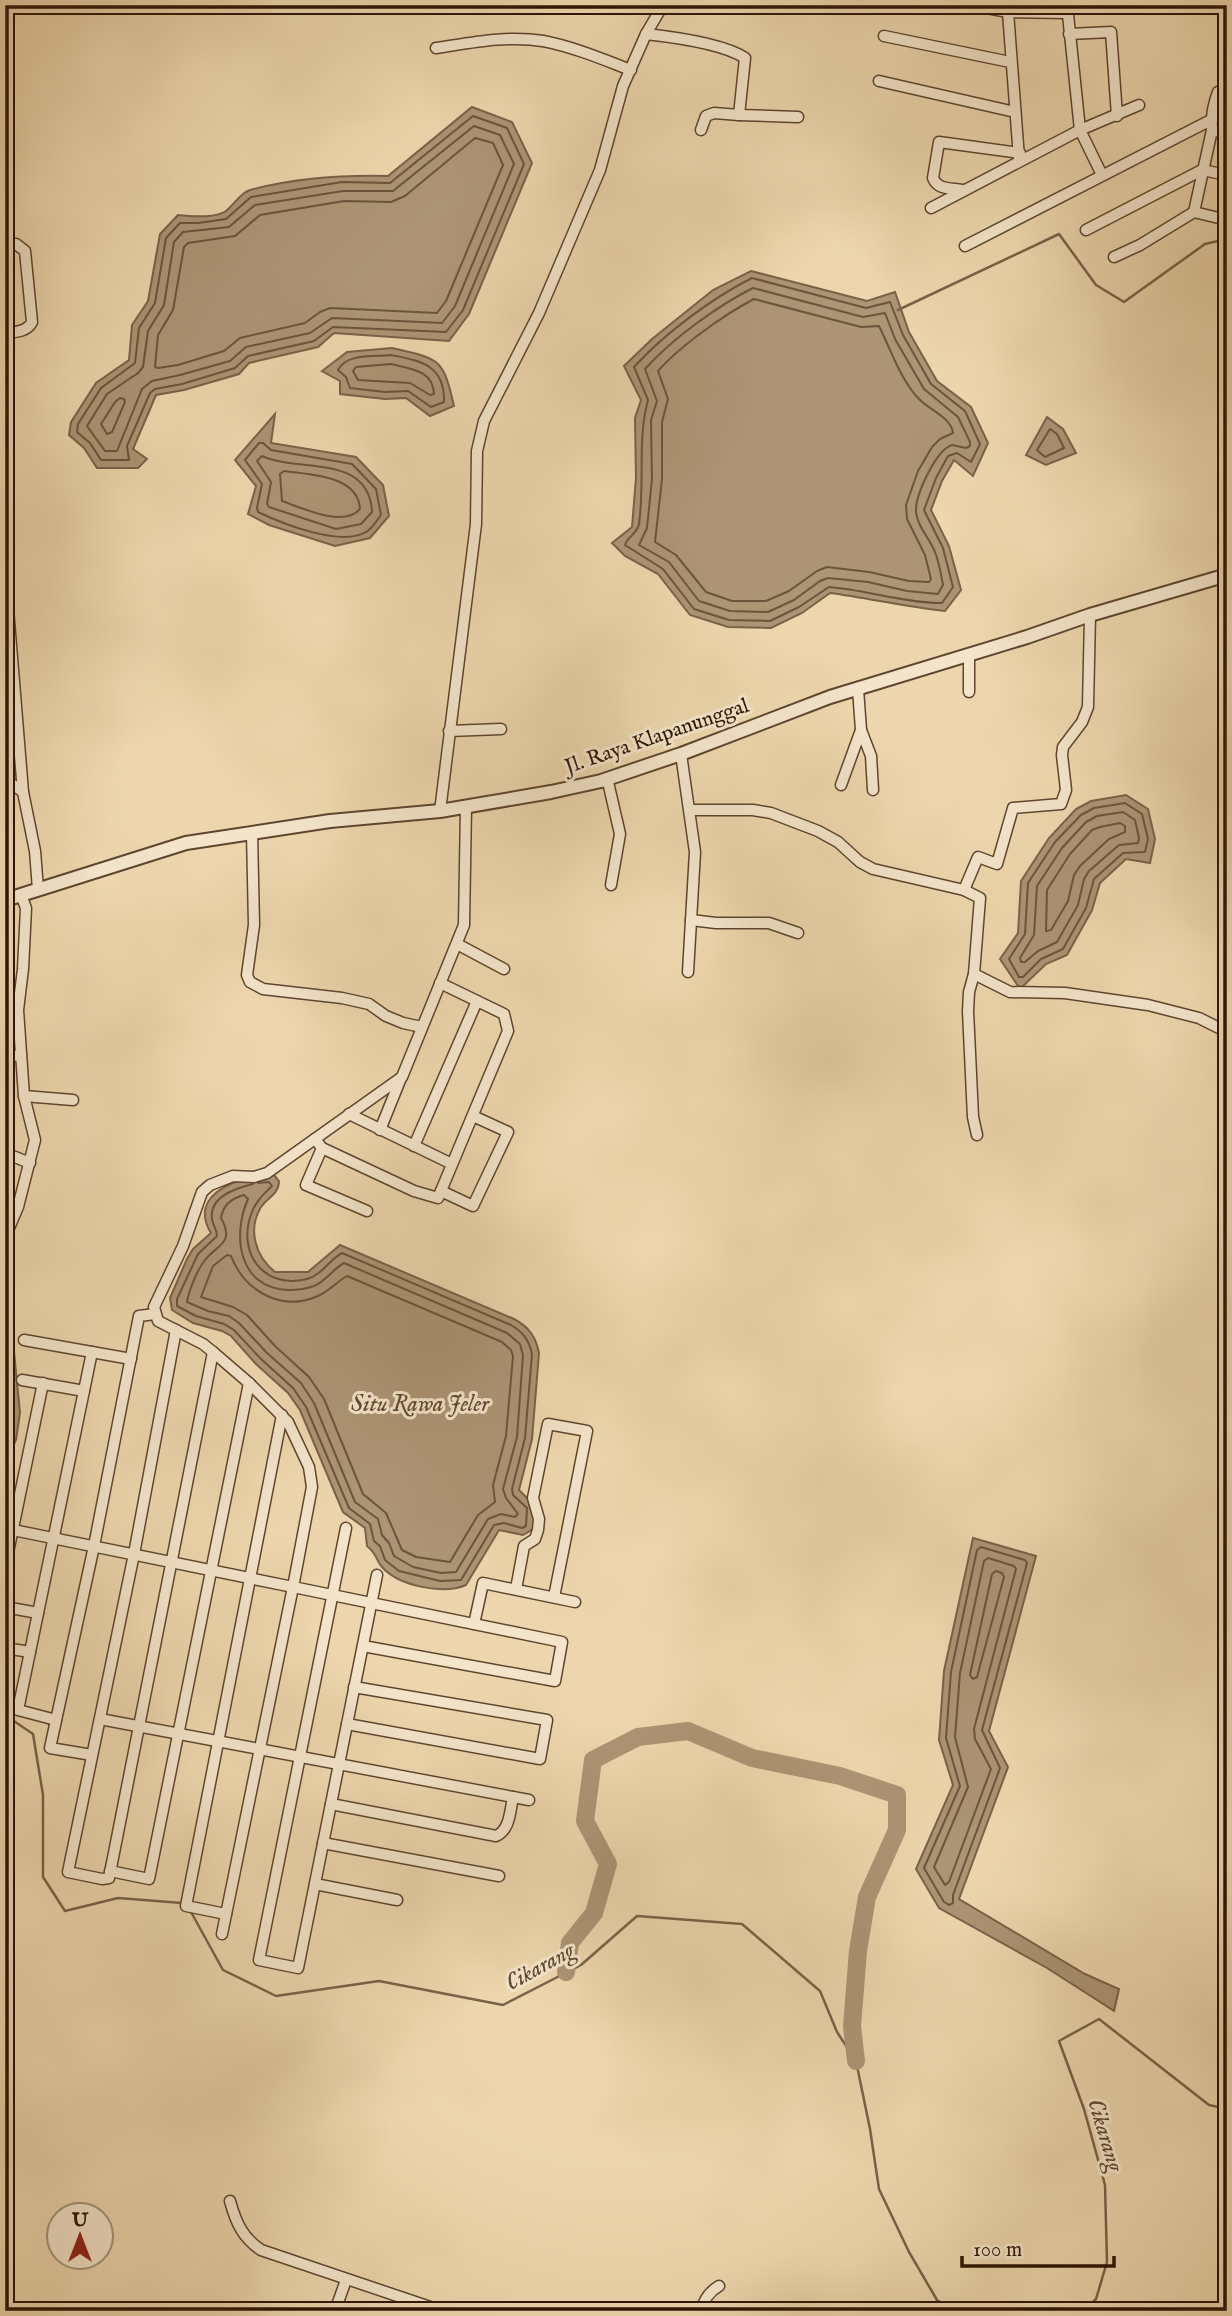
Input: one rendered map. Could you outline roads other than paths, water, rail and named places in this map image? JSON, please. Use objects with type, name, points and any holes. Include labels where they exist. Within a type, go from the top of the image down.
[{"type":"street","points":[[440,811],[476,524],[477,451],[484,421],[539,313],[600,170],[624,86],[646,34],[663,5]]},
{"type":"street","points":[[971,5],[1008,12],[1068,9],[1080,130],[1102,175]]},
{"type":"street","points":[[1008,12],[1019,158]]},
{"type":"street","points":[[1069,34],[1111,33],[1117,116]]},
{"type":"street","points":[[646,34],[695,42],[744,56],[747,60],[739,115]]},
{"type":"street","points":[[884,36],[1010,62]]},
{"type":"street","points":[[436,48],[492,41],[543,41],[594,55],[631,70]]},
{"type":"street","points":[[879,81],[1015,112]]},
{"type":"street","points":[[1194,212],[1218,92],[1227,89]]},
{"type":"street","points":[[930,208],[1019,158],[1139,105]]},
{"type":"street","points":[[701,130],[706,116],[714,113],[798,117]]},
{"type":"street","points":[[1212,125],[1227,134]]},
{"type":"street","points":[[965,246],[1102,175],[1212,125]]},
{"type":"street","points":[[962,190],[939,187],[935,183],[933,178],[939,142],[1019,158]]},
{"type":"street","points":[[1086,230],[1202,170],[1227,175]]},
{"type":"street","points":[[1114,257],[1140,246],[1194,212],[1227,220]]},
{"type":"street","points":[[5,245],[16,244],[25,251],[32,322],[29,328],[5,333]]},
{"type":"street","points":[[5,572],[23,792],[35,850],[38,889]]},
{"type":"street","name":"Jl. Raya Klapanunggal","points":[[5,900],[186,843],[330,821],[440,811],[551,792],[601,780],[681,754],[858,689],[1090,615],[1227,575]]},
{"type":"street","points":[[964,890],[978,857],[997,864],[1013,808],[1061,804],[1066,790],[1063,747],[1082,722],[1088,707],[1090,615]]},
{"type":"street","points":[[969,655],[969,692]]},
{"type":"street","points":[[858,689],[861,730],[871,756],[873,790]]},
{"type":"street","points":[[450,731],[501,729]]},
{"type":"street","points":[[841,785],[861,730]]},
{"type":"street","points":[[681,754],[695,852],[688,972]]},
{"type":"street","points":[[5,779],[23,792]]},
{"type":"street","points":[[601,780],[608,782],[620,834],[611,885]]},
{"type":"street","points":[[380,1129],[457,944],[465,917],[466,807]]},
{"type":"street","points":[[690,810],[753,810],[771,813],[818,831],[838,842],[860,862],[873,869],[964,890],[978,896],[981,900],[968,1011],[973,1117],[977,1135]]},
{"type":"street","points":[[252,833],[254,925],[247,975],[250,982],[263,989],[342,998],[369,1004],[386,1016],[422,1027]]},
{"type":"street","points":[[6,1235],[18,1207],[35,1132],[24,1096],[18,1010],[26,908],[21,895]]},
{"type":"street","points":[[691,920],[745,924],[761,922],[798,933]]},
{"type":"street","points":[[457,944],[505,969]]},
{"type":"street","points":[[974,974],[1010,992],[1065,993],[1148,1005],[1199,1018],[1227,1032]]},
{"type":"street","points":[[315,1139],[322,1148],[414,1191],[438,1198],[508,1031],[504,1014],[440,983]]},
{"type":"street","points":[[414,1146],[477,1001]]},
{"type":"street","points":[[5,1055],[21,1056]]},
{"type":"street","points":[[222,1934],[312,1487],[303,1450],[294,1430],[282,1415],[214,1352],[158,1321],[154,1307],[183,1245],[202,1192],[210,1185],[233,1176],[254,1177],[267,1173],[402,1077]]},
{"type":"street","points":[[24,1096],[73,1100]]},
{"type":"street","points":[[349,1114],[452,1164]]},
{"type":"street","points":[[441,1191],[473,1206],[508,1132],[472,1116]]},
{"type":"street","points":[[322,1148],[306,1185],[367,1210]]},
{"type":"street","points":[[5,1153],[30,1163]]},
{"type":"street","points":[[92,1755],[50,1748],[94,1546],[139,1316],[155,1314]]},
{"type":"street","points":[[176,1330],[134,1554],[68,1872],[102,1879],[108,1878],[110,1871],[214,1352]]},
{"type":"street","points":[[24,1340],[131,1359]]},
{"type":"street","points":[[56,1720],[18,1710],[92,1352]]},
{"type":"street","points":[[22,1380],[84,1391]]},
{"type":"street","points":[[110,1871],[149,1879],[249,1382]]},
{"type":"street","points":[[5,1567],[43,1383]]},
{"type":"street","points":[[226,1914],[186,1906],[282,1415]]},
{"type":"street","points":[[516,1590],[524,1546],[535,1539],[538,1530],[539,1519],[533,1498],[548,1424],[587,1431],[554,1597]]},
{"type":"street","points":[[346,1528],[259,1960],[298,1968],[377,1575]]},
{"type":"street","points":[[13,1530],[562,1642],[555,1681],[363,1646]]},
{"type":"street","points":[[474,1624],[483,1583],[575,1602]]},
{"type":"street","points":[[5,1607],[38,1614]]},
{"type":"street","points":[[5,1648],[30,1652]]},
{"type":"street","points":[[347,1724],[540,1759],[547,1720],[354,1687]]},
{"type":"street","points":[[100,1719],[529,1800]]},
{"type":"street","points":[[331,1804],[496,1836],[506,1828],[513,1797]]},
{"type":"street","points":[[323,1843],[499,1876]]},
{"type":"street","points":[[315,1884],[397,1900]]},
{"type":"street","points":[[230,2201],[247,2241],[261,2250],[442,2311]]},
{"type":"street","points":[[335,2311],[346,2280]]},
{"type":"street","points":[[701,2311],[710,2291],[719,2286]]},
{"type":"water","points":[[472,107],[512,122],[532,163],[469,314],[449,341],[334,333],[318,347],[249,363],[239,374],[156,395],[133,449],[147,459],[138,468],[97,468],[84,448],[69,435],[71,422],[96,383],[129,360],[132,325],[148,301],[160,234],[178,215],[221,214],[246,192],[267,186],[336,177],[388,176]]},
{"type":"water","points":[[751,271],[867,301],[895,292],[909,332],[937,381],[971,407],[988,443],[973,476],[954,460],[942,481],[931,510],[949,546],[961,590],[945,611],[830,593],[802,613],[771,628],[728,627],[690,615],[658,574],[625,556],[612,543],[632,527],[636,478],[635,418],[641,400],[624,366],[652,339],[713,290]]},
{"type":"water","points":[[392,348],[429,358],[436,363],[446,378],[454,406],[430,416],[406,398],[385,399],[340,394],[340,381],[322,371],[347,352]]},
{"type":"water","points":[[275,414],[271,443],[356,457],[383,485],[389,516],[370,538],[335,546],[269,525],[248,514],[256,486],[235,460]]},
{"type":"water","points":[[1047,417],[1063,429],[1076,453],[1046,465],[1026,455]]},
{"type":"water","points":[[1126,795],[1148,809],[1155,839],[1150,863],[1126,859],[1100,883],[1092,910],[1067,955],[1046,964],[1020,989],[1000,959],[1018,933],[1021,881],[1049,838],[1076,809],[1091,801]]},
{"type":"water","name":"Situ Rawa Jeler","points":[[274,1175],[279,1185],[261,1207],[254,1234],[263,1259],[275,1272],[308,1272],[340,1245],[514,1319],[524,1325],[534,1337],[539,1353],[532,1439],[519,1490],[533,1504],[535,1522],[533,1529],[523,1535],[499,1530],[466,1585],[446,1589],[422,1587],[399,1579],[382,1567],[367,1546],[365,1528],[343,1512],[300,1410],[288,1393],[256,1364],[231,1336],[193,1323],[172,1310],[170,1298],[187,1259],[193,1249],[211,1233],[205,1219],[206,1207],[212,1197],[222,1189],[248,1178]]},
{"type":"water","points":[[5,1296],[9,1300],[20,1413],[16,1440],[5,1463]]},
{"type":"water","points":[[973,1538],[1036,1556],[989,1731],[1008,1767],[959,1899],[1085,1974],[1119,1989],[1114,2011],[1047,1968],[939,1908],[916,1869],[953,1785],[939,1740],[944,1671]]},
{"type":"waterway","points":[[898,310],[1059,234],[1096,285],[1124,302],[1205,244],[1227,239]]},
{"type":"waterway","name":"Cikarang","points":[[5,1715],[33,1734],[43,1795],[43,1877],[65,1911],[118,1898],[182,1903]]},
{"type":"waterway","points":[[566,1972],[570,1943],[594,1913],[608,1864],[585,1821],[593,1760],[638,1737],[688,1731],[752,1758],[840,1776],[897,1795],[897,1830],[867,1897],[858,1951],[852,2026],[856,2061]]},
{"type":"waterway","name":"Cikarang","points":[[191,1912],[223,1970],[276,1996],[379,1981],[503,2005],[581,1965],[637,1916],[742,1924],[820,1991],[837,2032],[856,2061],[879,2189],[909,2252],[937,2300],[953,2311]]},
{"type":"waterway","name":"Cikarang","points":[[1084,2311],[1096,2299],[1107,2262],[1105,2185],[1084,2109],[1059,2041],[1099,2019],[1209,2105],[1227,2109]]}]
